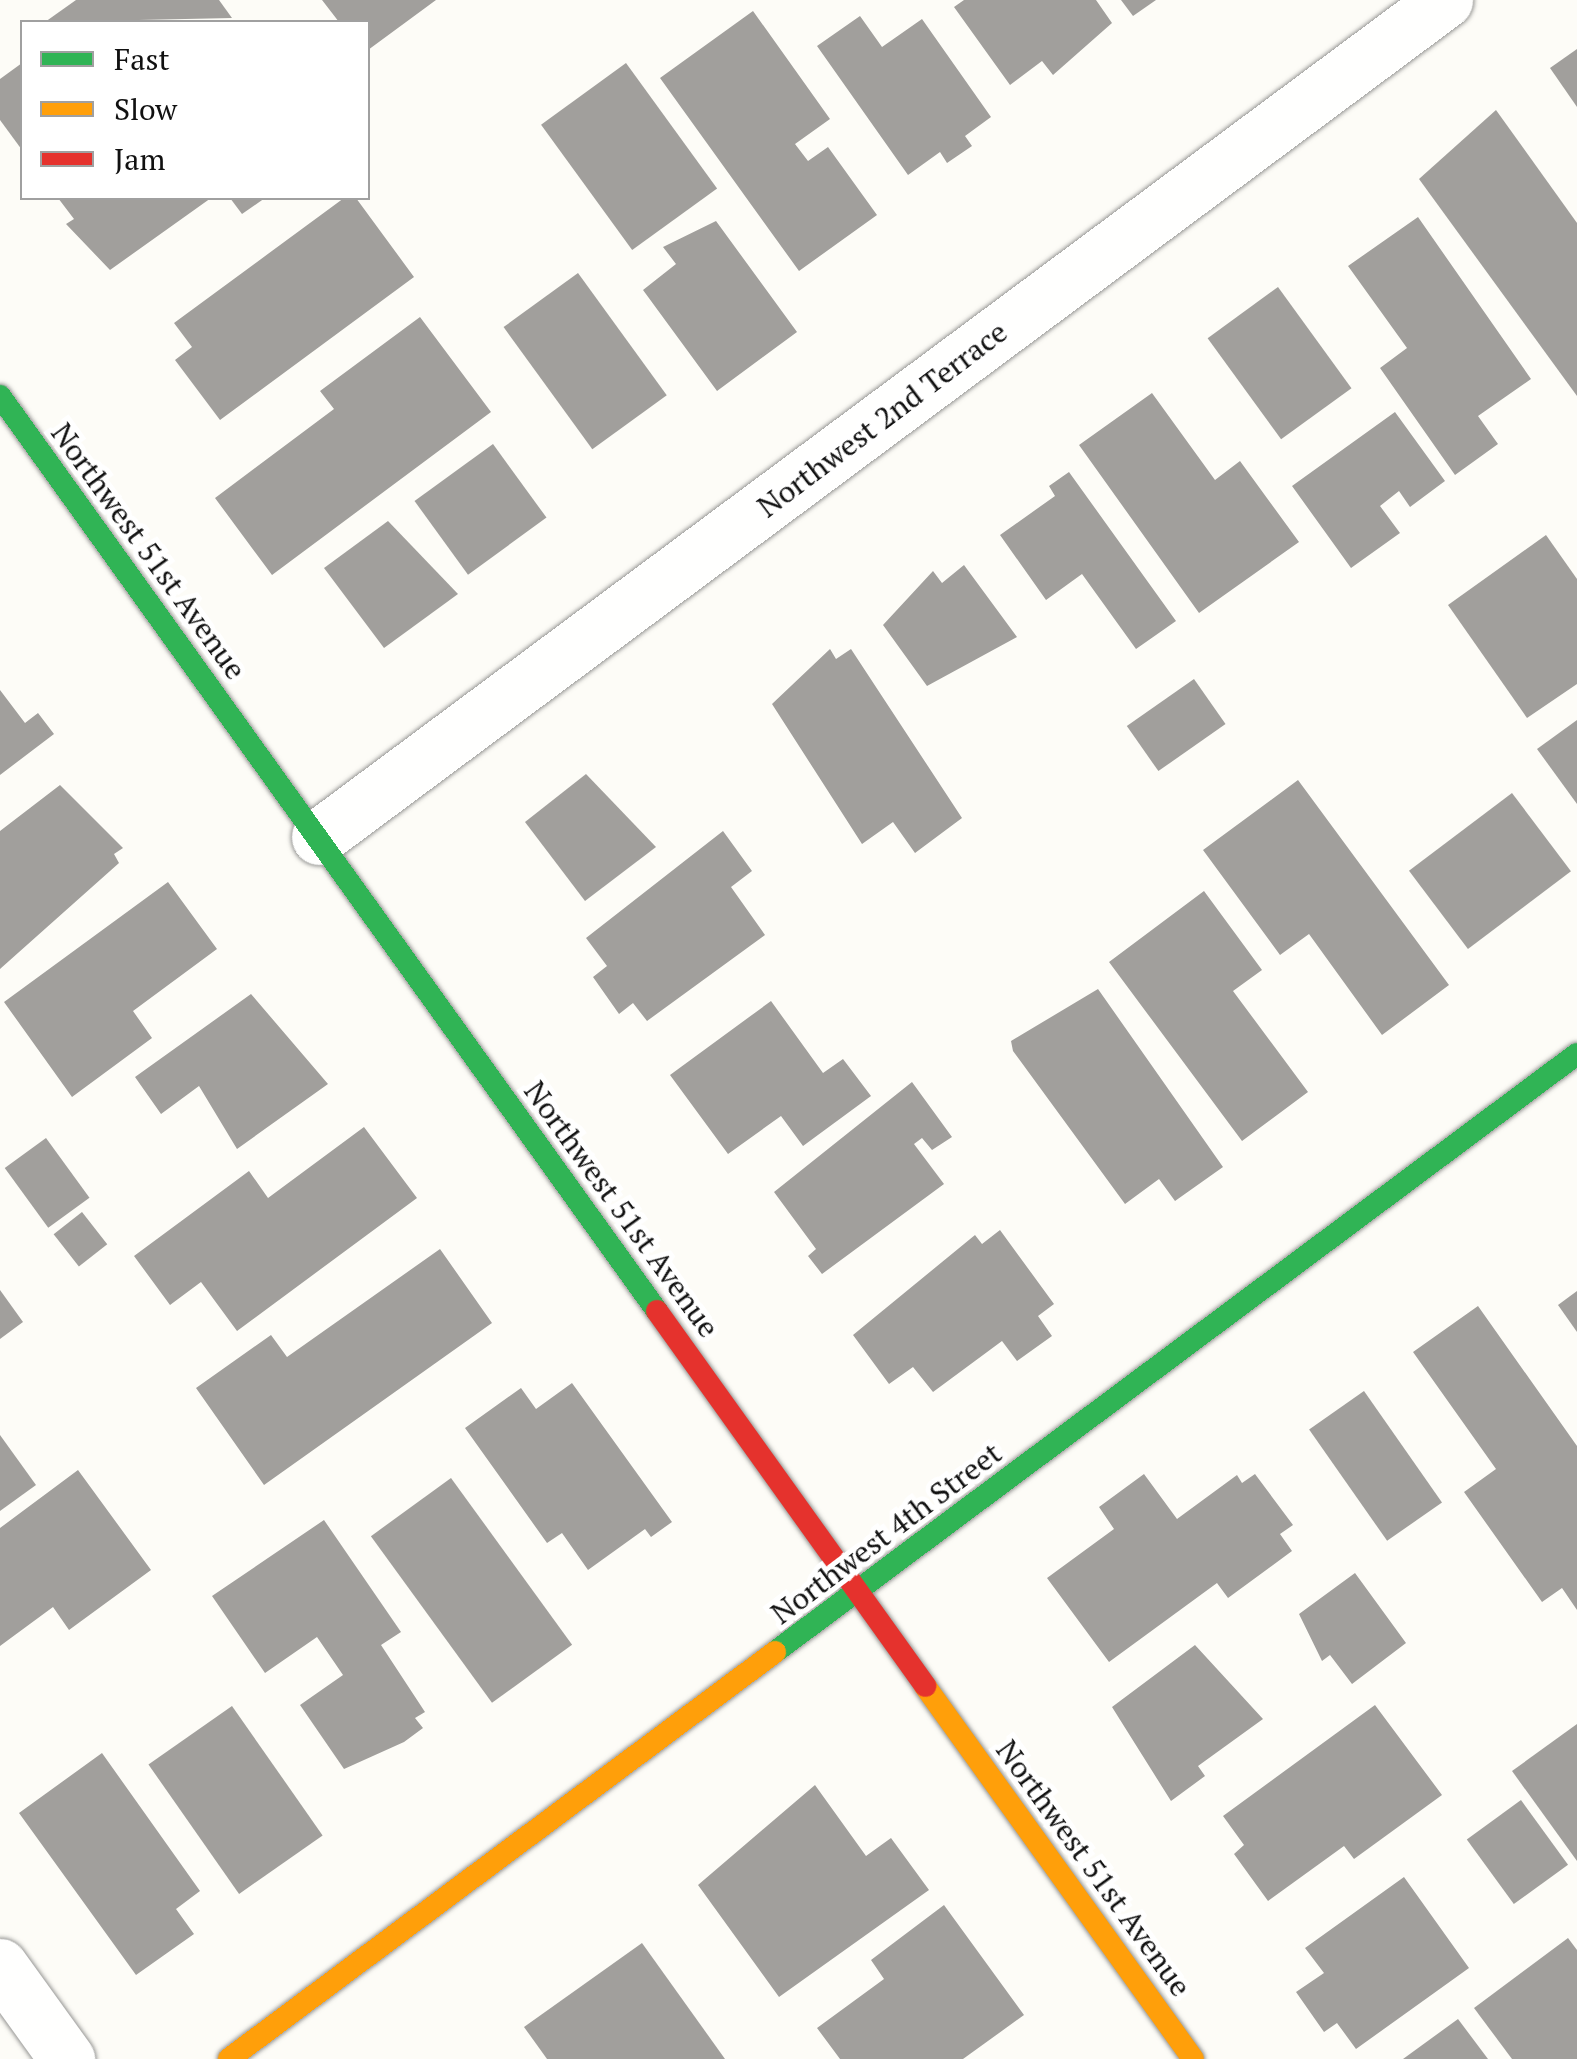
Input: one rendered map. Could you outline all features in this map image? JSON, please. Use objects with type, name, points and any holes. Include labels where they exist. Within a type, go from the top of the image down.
[{"type":"street","name":"Northwest 2nd Terrace","points":[[319,837],[1445,0]]},
{"type":"street","name":"Northwest 51st Avenue","points":[[0,396],[1193,2059]]},
{"type":"street","name":"Northwest 4th Street","points":[[230,2059],[1577,1054]]},
{"type":"street","points":[[0,1966],[66,2059]]},
{"type":"building","points":[[76,0],[219,0],[232,18],[138,20],[48,20]]},
{"type":"building","points":[[322,0],[436,0],[370,49],[370,20],[337,20]]},
{"type":"building","points":[[964,0],[1096,0],[1112,23],[1053,75],[1042,61],[1010,85],[954,7]]},
{"type":"building","points":[[1121,0],[1156,0],[1133,16]]},
{"type":"building","points":[[753,11],[830,119],[795,144],[808,161],[828,147],[877,215],[799,271],[660,78]]},
{"type":"building","points":[[860,16],[882,47],[922,19],[991,117],[965,136],[972,146],[947,163],[940,152],[908,175],[817,46]]},
{"type":"building","points":[[1577,49],[1577,107],[1550,68]]},
{"type":"building","points":[[626,63],[717,188],[632,250],[541,125]]},
{"type":"building","points":[[20,64],[20,147],[0,120],[0,79]]},
{"type":"building","points":[[1496,110],[1577,223],[1577,396],[1419,179]]},
{"type":"building","points":[[60,200],[208,200],[110,270],[66,224],[74,219]]},
{"type":"building","points":[[232,200],[262,200],[242,214]]},
{"type":"building","points":[[341,200],[357,200],[414,277],[220,420],[175,360],[192,347],[174,323]]},
{"type":"building","points":[[1418,217],[1531,379],[1478,416],[1498,444],[1455,475],[1380,368],[1407,348],[1348,266]]},
{"type":"building","points":[[716,221],[797,332],[717,391],[643,290],[676,264],[663,247]]},
{"type":"building","points":[[578,273],[667,395],[592,449],[504,327]]},
{"type":"building","points":[[1278,287],[1351,388],[1281,439],[1208,338]]},
{"type":"building","points":[[420,317],[491,412],[272,575],[215,498],[334,409],[320,391]]},
{"type":"building","points":[[1152,393],[1215,480],[1240,461],[1299,542],[1199,613],[1079,445]]},
{"type":"building","points":[[1395,412],[1445,481],[1410,507],[1399,491],[1380,506],[1400,533],[1351,568],[1292,486]]},
{"type":"building","points":[[493,444],[546,518],[468,575],[415,501]]},
{"type":"building","points":[[1069,472],[1176,621],[1136,649],[1082,574],[1046,600],[1000,535],[1055,496],[1049,486]]},
{"type":"building","points":[[388,521],[458,594],[384,648],[324,568]]},
{"type":"building","points":[[1546,535],[1577,579],[1577,684],[1527,718],[1448,605]]},
{"type":"building","points":[[964,565],[1017,637],[927,686],[883,625],[933,571],[942,583]]},
{"type":"building","points":[[830,649],[836,659],[851,649],[962,818],[915,853],[893,822],[862,844],[772,704]]},
{"type":"building","points":[[1194,679],[1226,724],[1158,771],[1127,726]]},
{"type":"building","points":[[0,690],[25,723],[38,713],[54,734],[0,775]]},
{"type":"building","points":[[1577,720],[1577,804],[1537,749]]},
{"type":"building","points":[[586,774],[656,847],[585,901],[525,822]]},
{"type":"building","points":[[1298,780],[1449,985],[1382,1035],[1309,934],[1280,955],[1203,850]]},
{"type":"building","points":[[60,785],[123,848],[114,854],[119,863],[0,969],[0,831]]},
{"type":"building","points":[[1512,793],[1571,871],[1468,949],[1409,871]]},
{"type":"building","points":[[723,831],[752,871],[731,887],[765,935],[647,1021],[633,1003],[619,1014],[593,977],[607,966],[586,938]]},
{"type":"building","points":[[168,882],[217,949],[133,1011],[152,1038],[72,1097],[4,1002]]},
{"type":"building","points":[[1204,891],[1262,970],[1233,991],[1308,1092],[1242,1141],[1109,962]]},
{"type":"building","points":[[1098,989],[1223,1167],[1175,1201],[1159,1179],[1125,1204],[1013,1051],[1011,1041]]},
{"type":"building","points":[[251,994],[328,1084],[237,1149],[199,1086],[161,1114],[135,1077]]},
{"type":"building","points":[[771,1001],[823,1073],[843,1059],[871,1096],[803,1146],[781,1116],[728,1154],[670,1075]]},
{"type":"building","points":[[912,1082],[952,1137],[932,1150],[922,1138],[914,1144],[944,1184],[822,1274],[808,1256],[816,1249],[774,1192]]},
{"type":"building","points":[[364,1127],[417,1198],[237,1331],[201,1282],[170,1305],[134,1256],[249,1171],[268,1198]]},
{"type":"building","points":[[46,1138],[89,1198],[48,1228],[5,1168]]},
{"type":"building","points":[[82,1212],[107,1244],[79,1266],[54,1234]]},
{"type":"building","points":[[1000,1230],[1054,1304],[1038,1316],[1052,1336],[1017,1361],[1002,1341],[933,1392],[913,1367],[889,1384],[853,1335],[975,1235],[982,1244]]},
{"type":"building","points":[[440,1249],[492,1323],[264,1485],[196,1388],[271,1335],[287,1357]]},
{"type":"building","points":[[0,1290],[23,1322],[0,1339]]},
{"type":"building","points":[[1577,1291],[1577,1332],[1558,1305]]},
{"type":"building","points":[[1478,1306],[1577,1446],[1577,1610],[1562,1588],[1542,1602],[1464,1492],[1496,1469],[1413,1352]]},
{"type":"building","points":[[572,1383],[672,1522],[651,1537],[645,1529],[588,1570],[562,1533],[547,1543],[465,1428],[521,1388],[536,1409]]},
{"type":"building","points":[[1364,1391],[1442,1502],[1387,1541],[1309,1429]]},
{"type":"building","points":[[0,1435],[36,1485],[0,1511]]},
{"type":"building","points":[[78,1470],[151,1570],[69,1630],[53,1607],[0,1646],[0,1528]]},
{"type":"building","points":[[1144,1474],[1177,1519],[1237,1475],[1242,1483],[1255,1474],[1293,1525],[1280,1534],[1292,1551],[1228,1598],[1217,1583],[1109,1662],[1047,1578],[1114,1529],[1099,1507]]},
{"type":"building","points":[[451,1478],[572,1645],[492,1703],[371,1536]]},
{"type":"building","points":[[324,1520],[401,1632],[381,1645],[425,1712],[415,1718],[423,1728],[404,1742],[344,1769],[300,1705],[343,1675],[317,1637],[265,1673],[212,1596]]},
{"type":"building","points":[[1355,1573],[1406,1643],[1352,1684],[1330,1655],[1322,1661],[1299,1614]]},
{"type":"building","points":[[1195,1645],[1263,1719],[1198,1766],[1205,1776],[1171,1801],[1112,1707]]},
{"type":"building","points":[[1375,1705],[1442,1795],[1354,1859],[1344,1846],[1268,1901],[1234,1854],[1244,1845],[1223,1816]]},
{"type":"building","points":[[232,1706],[323,1835],[239,1894],[148,1765]]},
{"type":"building","points":[[1577,1724],[1577,1861],[1512,1771]]},
{"type":"building","points":[[102,1753],[200,1891],[176,1909],[194,1934],[136,1975],[19,1813]]},
{"type":"building","points":[[815,1785],[866,1856],[891,1838],[929,1890],[779,1997],[698,1885]]},
{"type":"building","points":[[1521,1800],[1568,1865],[1514,1904],[1467,1839]]},
{"type":"building","points":[[1404,1877],[1469,1968],[1356,2049],[1337,2023],[1324,2032],[1296,1992],[1324,1973],[1305,1948]]},
{"type":"building","points":[[944,1905],[1024,2015],[963,2059],[840,2059],[817,2028],[884,1979],[871,1960]]},
{"type":"building","points":[[1568,1938],[1577,1950],[1577,2059],[1512,2059],[1474,2008]]},
{"type":"building","points":[[642,1943],[725,2059],[547,2059],[524,2027]]},
{"type":"building","points":[[1458,2019],[1488,2059],[1403,2059]]},
{"type":"traffic: fast","points":[[0,396],[657,1311]]},
{"type":"traffic: fast","points":[[775,1652],[1577,1054]]},
{"type":"traffic: slow","points":[[229,2059],[775,1652]]},
{"type":"traffic: slow","points":[[925,1686],[1193,2059]]},
{"type":"traffic: jam","points":[[657,1311],[925,1686]]}]
